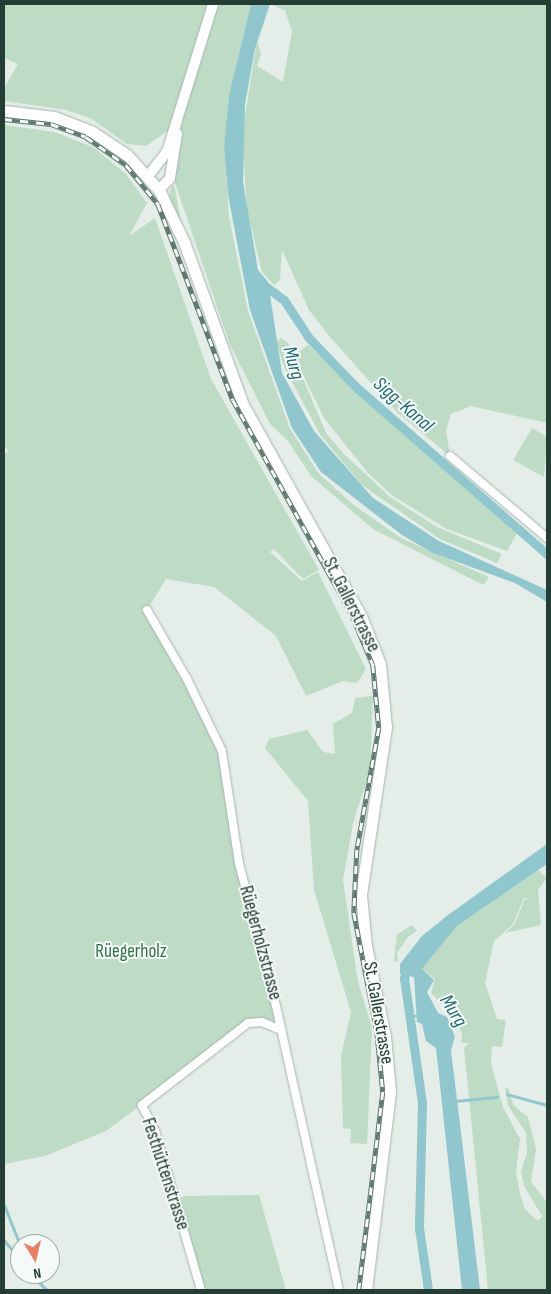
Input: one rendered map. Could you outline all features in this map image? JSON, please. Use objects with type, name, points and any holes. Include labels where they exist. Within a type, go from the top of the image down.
[{"type":"main road","name":"St. Gallerstrasse","points":[[4,111],[54,117],[91,131],[148,176],[159,190],[184,242],[237,391],[361,616],[383,677],[386,727],[361,895],[366,946],[386,1042],[390,1092],[366,1290]]},
{"type":"street","points":[[148,176],[164,159],[213,4]]},
{"type":"street","points":[[159,190],[172,173],[176,125]]},
{"type":"street","points":[[450,456],[547,538]]},
{"type":"street","name":"Rüegerholzstrasse","points":[[147,610],[187,679],[222,751],[239,863],[281,1030],[339,1290]]},
{"type":"street","name":"Festhüttenstrasse","points":[[201,1290],[155,1131],[142,1105],[248,1023],[262,1022],[281,1030]]},
{"type":"green space","points":[[4,4],[209,4],[170,129],[146,146],[127,144],[92,119],[66,110],[4,101],[4,88],[18,64],[4,58]]},
{"type":"green space","points":[[217,4],[251,4],[229,95],[224,147],[229,217],[248,311],[290,429],[319,474],[355,506],[401,538],[489,577],[483,585],[373,529],[311,476],[288,441],[270,424],[230,345],[174,180],[184,111]]},
{"type":"green space","points":[[271,4],[547,4],[547,423],[471,406],[451,414],[446,430],[450,456],[398,413],[329,336],[309,310],[282,250],[280,280],[274,285],[262,272],[247,210],[242,135],[257,41],[261,54],[257,66],[283,82],[292,31],[285,11]]},
{"type":"green space","name":"Rüegerholz","points":[[4,125],[54,132],[93,147],[126,174],[147,203],[129,236],[155,218],[211,379],[319,570],[303,579],[274,549],[270,552],[302,581],[318,572],[366,669],[357,683],[343,681],[306,696],[276,636],[214,587],[166,579],[147,610],[215,734],[281,1030],[253,1022],[106,1131],[45,1156],[4,1164],[4,455],[8,451],[4,444]]},
{"type":"green space","points":[[172,184],[175,189],[181,222],[169,197]]},
{"type":"green space","points":[[281,338],[288,343],[326,433],[344,454],[390,497],[437,527],[502,554],[497,563],[440,539],[362,485],[321,436],[284,367],[276,342]]},
{"type":"green space","points":[[308,345],[517,533],[507,551],[447,529],[393,496],[368,473],[324,418],[294,356]]},
{"type":"green space","points":[[532,428],[547,437],[544,477],[513,460]]},
{"type":"green space","points":[[373,696],[370,770],[353,823],[343,880],[358,982],[372,1028],[367,1144],[350,1143],[351,1129],[343,1128],[341,1056],[351,1012],[314,890],[308,801],[265,748],[269,739],[307,730],[323,752],[335,754],[333,724],[352,713],[355,698]]},
{"type":"green space","points":[[538,870],[547,878],[538,890],[541,925],[505,933],[514,925],[525,899],[532,898],[524,898],[513,924],[494,941],[485,983],[497,1019],[506,1020],[502,1047],[492,1046],[491,1063],[503,1107],[520,1139],[516,1172],[520,1194],[525,1209],[538,1221],[542,1216],[524,1186],[521,1171],[527,1153],[526,1133],[508,1105],[505,1088],[508,1088],[514,1106],[528,1117],[536,1149],[531,1182],[547,1202],[547,1290],[488,1290],[464,1048],[469,1043],[461,1043],[462,1033],[452,1015],[431,993],[435,979],[422,969],[457,926]]},
{"type":"green space","points":[[412,925],[417,931],[408,937],[397,953],[398,962],[394,961],[397,934]]},
{"type":"green space","points":[[259,1195],[286,1290],[205,1290],[179,1200],[183,1196]]},
{"type":"water","points":[[251,4],[270,4],[255,49],[245,104],[243,182],[258,270],[268,282],[282,373],[314,431],[373,498],[439,541],[547,590],[547,602],[515,583],[433,553],[402,535],[321,472],[292,428],[250,310],[228,195],[224,147],[229,95]]},
{"type":"water","points":[[547,844],[547,864],[457,926],[422,969],[434,980],[427,992],[438,1013],[447,1017],[455,1037],[451,1050],[480,1290],[462,1290],[436,1048],[426,1041],[422,1024],[417,1022],[414,977],[400,974],[400,964],[422,936],[448,915]]},
{"type":"waterway","name":"Sigg-Kanal","points":[[260,282],[284,300],[309,338],[356,387],[547,554]]},
{"type":"waterway","points":[[408,964],[404,978],[422,1103],[419,1228],[428,1290]]},
{"type":"waterway","points":[[410,1016],[418,1016]]},
{"type":"waterway","points":[[507,1094],[547,1105]]},
{"type":"waterway","points":[[454,1101],[497,1097]]},
{"type":"waterway","points":[[4,1204],[16,1234]]},
{"type":"waterway","points":[[4,1240],[10,1247]]},
{"type":"waterway","points":[[41,1284],[47,1290]]},
{"type":"railway","points":[[4,119],[51,124],[86,137],[126,165],[158,204],[233,400],[352,615],[373,665],[379,728],[357,850],[354,913],[377,1031],[383,1092],[359,1290]]},
{"type":"water label","name":"Murg","points":[[293,363]]},
{"type":"water label","name":"Murg","points":[[453,1011]]}]
